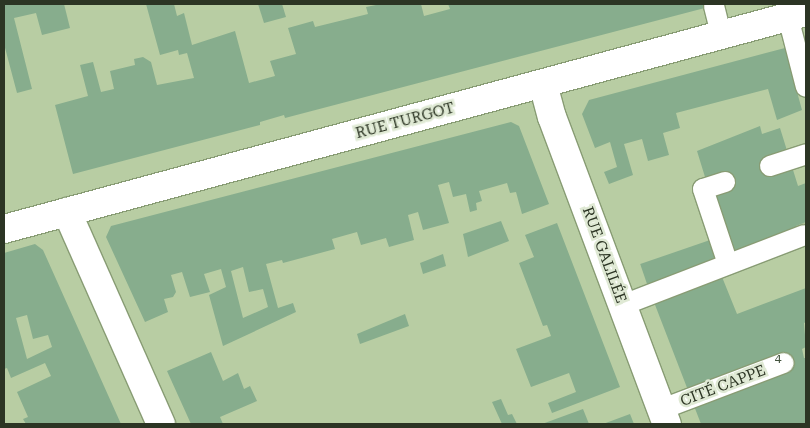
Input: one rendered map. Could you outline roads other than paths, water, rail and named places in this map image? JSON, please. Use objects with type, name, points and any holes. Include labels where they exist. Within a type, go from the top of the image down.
[{"type":"street","name":"RUE TURGOT","points":[[4,229],[797,15]]},
{"type":"street","name":"RUE GALILÉE","points":[[543,84],[552,117],[664,417]]},
{"type":"street","points":[[67,212],[161,424]]},
{"type":"lane","points":[[714,6],[721,35]]},
{"type":"lane","points":[[797,15],[806,87]]},
{"type":"lane","points":[[770,166],[806,154]]},
{"type":"lane","points":[[726,182],[703,190],[728,264]]},
{"type":"lane","points":[[622,305],[804,235]]},
{"type":"lane","name":"CITÉ CAPPE","points":[[664,417],[784,363]]}]
